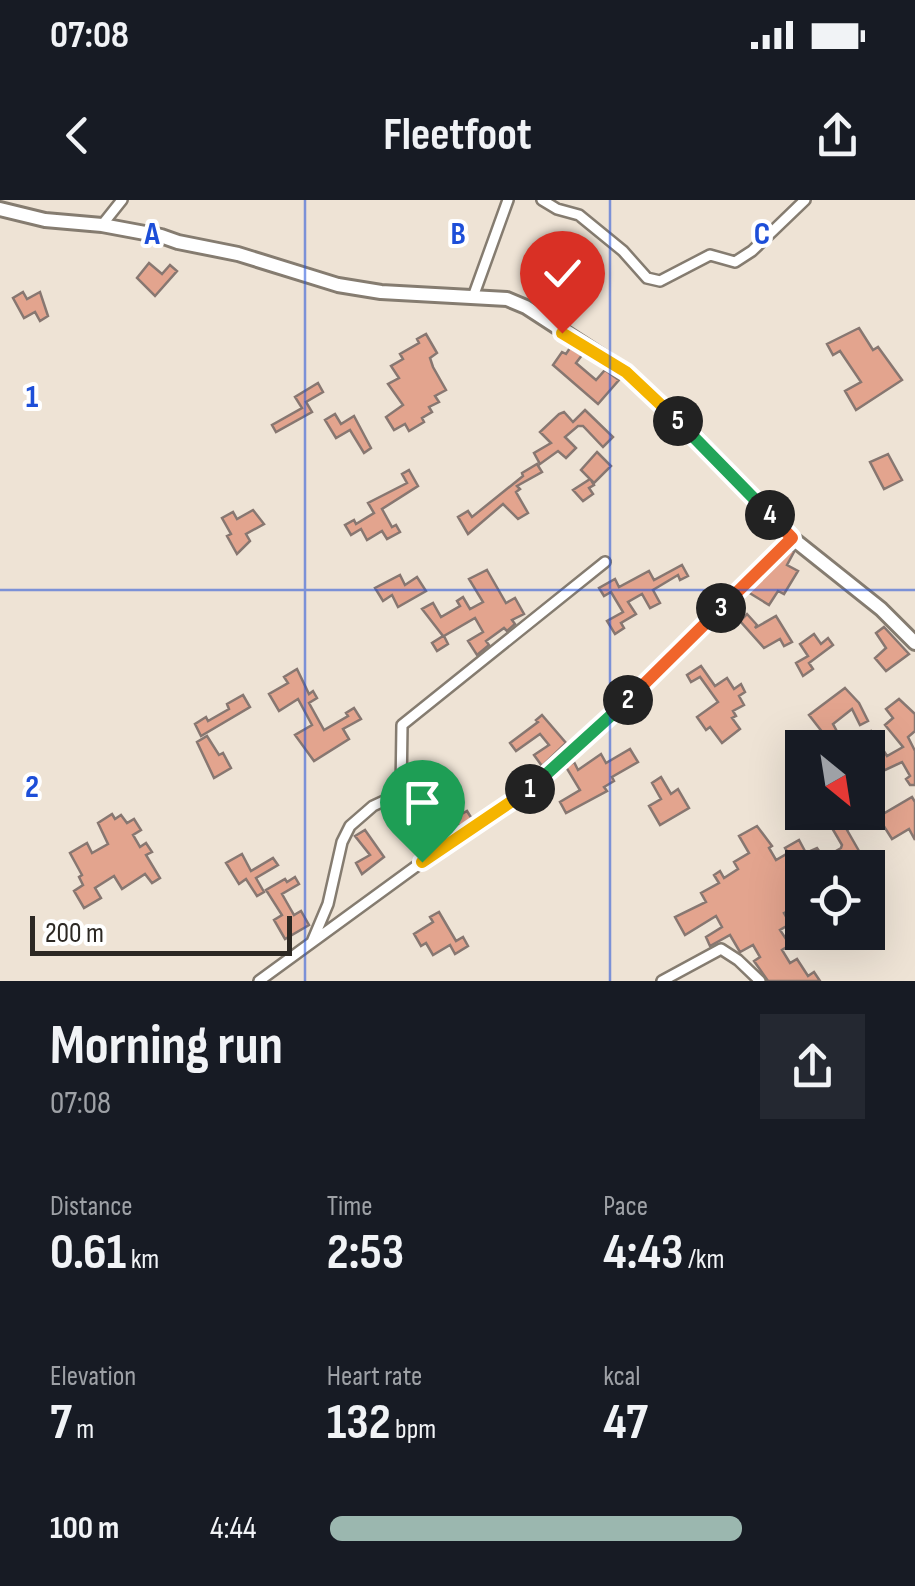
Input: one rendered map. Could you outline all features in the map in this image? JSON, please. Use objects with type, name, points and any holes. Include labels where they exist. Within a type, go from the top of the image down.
[{"type":"main road","points":[[0,209],[44,220],[102,225],[238,254],[338,286],[507,299],[526,307],[626,372],[792,538],[881,609],[915,643]]},
{"type":"street","points":[[102,225],[122,200]]},
{"type":"street","points":[[473,296],[508,200]]},
{"type":"street","points":[[542,200],[579,215],[623,251],[647,278],[660,280],[710,255],[735,262],[804,200]]},
{"type":"street","points":[[258,981],[547,774],[792,538]]},
{"type":"street","points":[[311,944],[328,904],[342,842],[350,826],[373,806],[401,793],[402,725],[605,562]]},
{"type":"street","points":[[662,981],[721,949],[760,981]]},
{"type":"building","points":[[149,263],[162,274],[170,265],[177,271],[155,296],[137,278]]},
{"type":"building","points":[[23,292],[27,299],[40,292],[48,316],[40,321],[35,312],[24,318],[13,298]]},
{"type":"building","points":[[859,328],[873,350],[878,347],[902,380],[856,410],[845,391],[861,382],[840,351],[833,355],[827,344]]},
{"type":"building","points":[[426,334],[437,353],[430,358],[433,367],[446,390],[435,396],[439,402],[429,407],[432,412],[422,418],[424,422],[409,431],[405,424],[394,430],[386,417],[403,405],[388,384],[399,378],[391,366]]},
{"type":"building","points":[[570,348],[582,355],[576,363],[596,380],[605,370],[619,380],[598,404],[553,365]]},
{"type":"building","points":[[318,383],[323,392],[306,402],[312,412],[276,432],[272,425],[302,408],[295,397]]},
{"type":"building","points":[[585,410],[613,437],[603,447],[583,426],[578,426],[565,437],[576,448],[566,458],[558,451],[540,464],[534,453],[551,443],[540,432],[559,414],[564,412],[573,422]]},
{"type":"building","points":[[335,414],[341,424],[354,416],[371,448],[364,453],[350,430],[336,438],[325,420]]},
{"type":"building","points":[[597,452],[611,466],[594,483],[591,480],[594,485],[589,488],[593,494],[583,501],[573,490],[590,479],[581,470]]},
{"type":"building","points":[[888,454],[902,480],[884,489],[870,462]]},
{"type":"building","points":[[537,464],[542,472],[517,486],[520,489],[516,492],[528,513],[518,519],[503,504],[468,534],[458,517],[468,511],[472,517]]},
{"type":"building","points":[[409,470],[418,486],[382,509],[392,527],[396,525],[400,532],[387,539],[382,531],[367,540],[361,529],[351,535],[345,525],[354,520],[356,524],[374,513],[368,503],[407,483],[402,474]]},
{"type":"building","points":[[253,510],[264,524],[246,534],[250,541],[237,554],[222,518],[233,512],[237,519]]},
{"type":"building","points":[[791,550],[794,552],[787,565],[798,571],[784,594],[778,591],[769,605],[748,592]]},
{"type":"building","points":[[682,565],[688,576],[680,580],[678,575],[653,590],[660,603],[650,608],[642,594],[628,602],[636,614],[621,623],[624,628],[615,634],[607,621],[623,612],[611,592],[604,596],[599,588],[615,579],[619,587],[649,571],[654,580]]},
{"type":"building","points":[[487,570],[506,603],[515,598],[524,614],[512,620],[515,624],[507,631],[504,628],[486,641],[489,645],[477,655],[468,641],[483,632],[475,618],[444,636],[448,644],[437,651],[432,643],[443,636],[422,609],[433,603],[441,617],[460,606],[457,601],[463,597],[470,609],[483,602],[469,579]]},
{"type":"building","points":[[400,575],[405,585],[417,577],[426,591],[398,607],[392,595],[383,601],[375,588]]},
{"type":"building","points":[[747,614],[757,625],[755,628],[776,616],[792,642],[784,646],[780,639],[764,648],[740,621]]},
{"type":"building","points":[[884,627],[909,654],[886,671],[875,658],[886,648],[876,633]]},
{"type":"building","points":[[814,634],[821,644],[828,638],[833,645],[809,663],[813,669],[803,676],[796,663],[808,656],[800,644]]},
{"type":"building","points":[[701,666],[715,686],[727,678],[734,689],[741,684],[745,692],[739,696],[744,705],[733,711],[736,716],[732,718],[740,729],[722,743],[697,717],[718,702],[700,677],[691,682],[687,675]]},
{"type":"building","points":[[297,669],[309,694],[313,691],[317,698],[309,703],[324,730],[354,708],[361,719],[343,729],[349,739],[314,761],[295,735],[312,725],[298,699],[279,711],[269,694],[288,683],[284,677]]},
{"type":"building","points":[[845,688],[868,721],[860,725],[852,709],[833,724],[836,730],[821,730],[809,715]]},
{"type":"building","points":[[243,695],[250,707],[201,736],[195,724],[229,709],[227,704]]},
{"type":"building","points":[[899,699],[915,714],[915,731],[908,737],[915,751],[915,785],[906,779],[910,776],[902,762],[885,770],[885,753],[887,756],[903,747],[885,725],[893,718],[886,709]]},
{"type":"building","points":[[542,715],[566,743],[542,766],[534,755],[549,745],[540,734],[516,751],[510,743]]},
{"type":"building","points":[[207,736],[231,768],[214,778],[197,742]]},
{"type":"building","points":[[630,749],[638,762],[612,777],[614,781],[604,787],[607,791],[566,813],[560,802],[580,790],[566,767],[574,762],[578,770],[601,754],[606,763]]},
{"type":"building","points":[[661,777],[671,794],[678,789],[689,808],[660,825],[649,806],[661,799],[652,783]]},
{"type":"building","points":[[441,783],[460,815],[467,811],[472,819],[460,827],[430,789]]},
{"type":"building","points":[[912,797],[915,840],[909,829],[892,839],[885,828],[885,813]]},
{"type":"building","points":[[112,814],[115,819],[121,815],[127,823],[134,819],[141,830],[133,835],[140,847],[146,843],[152,852],[146,855],[160,878],[152,883],[145,874],[122,889],[114,876],[95,888],[101,898],[84,908],[74,891],[83,885],[79,877],[82,875],[70,853],[87,843],[92,853],[108,844],[98,823]]},
{"type":"building","points":[[757,826],[772,846],[769,848],[776,860],[785,855],[782,950],[790,963],[797,959],[808,976],[814,972],[820,981],[768,981],[754,961],[760,957],[753,945],[740,952],[730,935],[710,946],[706,937],[722,927],[716,916],[685,935],[675,917],[706,902],[701,893],[719,883],[714,875],[720,871],[724,878],[738,869],[734,862],[749,853],[739,836]]},
{"type":"building","points":[[365,830],[384,857],[362,874],[356,863],[370,855],[355,836]]},
{"type":"building","points":[[833,830],[847,830],[858,850],[838,850],[842,845]]},
{"type":"building","points":[[799,840],[804,850],[786,850],[785,848]]},
{"type":"building","points":[[242,854],[251,871],[273,858],[278,865],[256,878],[264,892],[257,896],[246,879],[239,884],[226,863]]},
{"type":"building","points":[[295,877],[299,884],[282,894],[294,915],[301,911],[309,925],[285,939],[274,920],[282,915],[266,890]]},
{"type":"building","points":[[439,912],[456,941],[463,937],[468,946],[455,954],[450,945],[433,955],[414,934],[433,922],[430,917]]},
{"type":"route","points":[[422,862],[526,792],[581,745],[792,538],[626,372],[562,333]]}]
